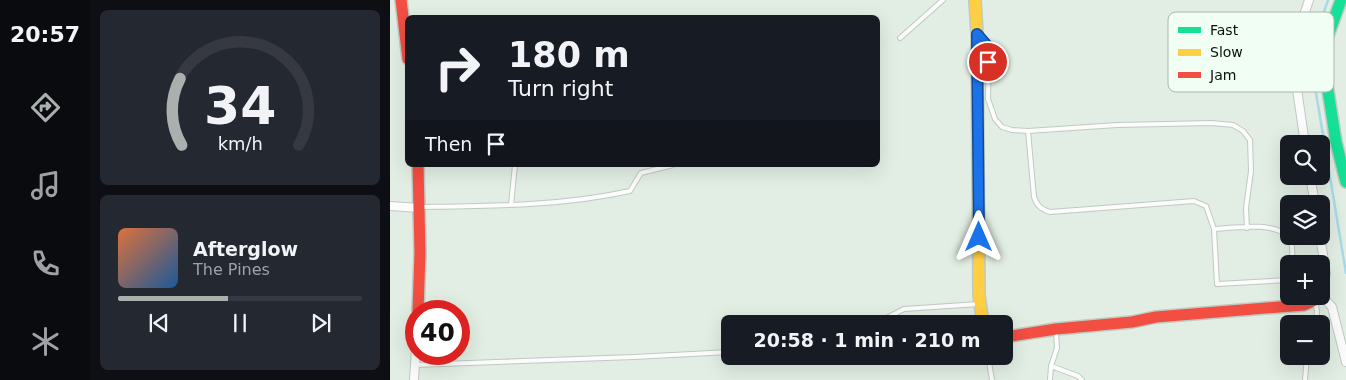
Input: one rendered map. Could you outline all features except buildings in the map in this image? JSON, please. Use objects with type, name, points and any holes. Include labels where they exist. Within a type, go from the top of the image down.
[{"type":"street","points":[[401,0],[405,34]]},
{"type":"street","points":[[976,0],[979,295],[982,315]]},
{"type":"street","points":[[1305,12],[1309,0]]},
{"type":"street","points":[[1334,19],[1341,0]]},
{"type":"street","points":[[1297,92],[1304,135]]},
{"type":"street","points":[[1328,92],[1336,142],[1346,182]]},
{"type":"street","points":[[418,167],[420,208],[418,300]]},
{"type":"street","points":[[390,206],[420,208]]},
{"type":"street","points":[[1013,337],[1056,329],[1132,322],[1156,317],[1293,305]]},
{"type":"street","points":[[1329,305],[1332,308],[1346,362]]},
{"type":"street","points":[[414,380],[415,365]]},
{"type":"lane","points":[[900,38],[943,0]]},
{"type":"lane","points":[[977,34],[989,48],[988,99],[995,119],[1002,127],[1028,131],[1117,125],[1212,123],[1233,125],[1243,130],[1250,140],[1251,171],[1246,208],[1247,228]]},
{"type":"lane","points":[[1028,131],[1034,197],[1037,205],[1042,209],[1050,212],[1194,201],[1206,206],[1214,230],[1217,284],[1280,280]]},
{"type":"lane","points":[[511,205],[515,167]]},
{"type":"lane","points":[[420,208],[511,205],[597,198],[630,191],[641,173],[665,167]]},
{"type":"lane","points":[[1214,230],[1272,228],[1287,236],[1292,246],[1292,255]]},
{"type":"lane","points":[[892,315],[904,309],[980,304]]},
{"type":"lane","points":[[1050,380],[1057,348],[1056,329]]},
{"type":"lane","points":[[470,363],[721,352]]},
{"type":"lane","points":[[990,365],[992,380]]},
{"type":"lane","points":[[1305,380],[1306,365]]},
{"type":"lane","points":[[1052,366],[1078,376],[1082,380]]},
{"type":"waterway","points":[[1324,12],[1328,0]]},
{"type":"waterway","points":[[1316,92],[1346,273]]},
{"type":"traffic: fast","points":[[1334,19],[1341,0]]},
{"type":"traffic: fast","points":[[1328,92],[1336,142],[1346,182]]},
{"type":"traffic: slow","points":[[975,0],[977,34],[979,295],[982,315]]},
{"type":"traffic: jam","points":[[401,0],[405,34]]},
{"type":"traffic: jam","points":[[418,167],[420,253],[418,300]]},
{"type":"traffic: jam","points":[[1013,336],[1056,329],[1132,322],[1156,317],[1304,305]]},
{"type":"route","points":[[979,237],[977,34],[989,48],[988,62]]}]
